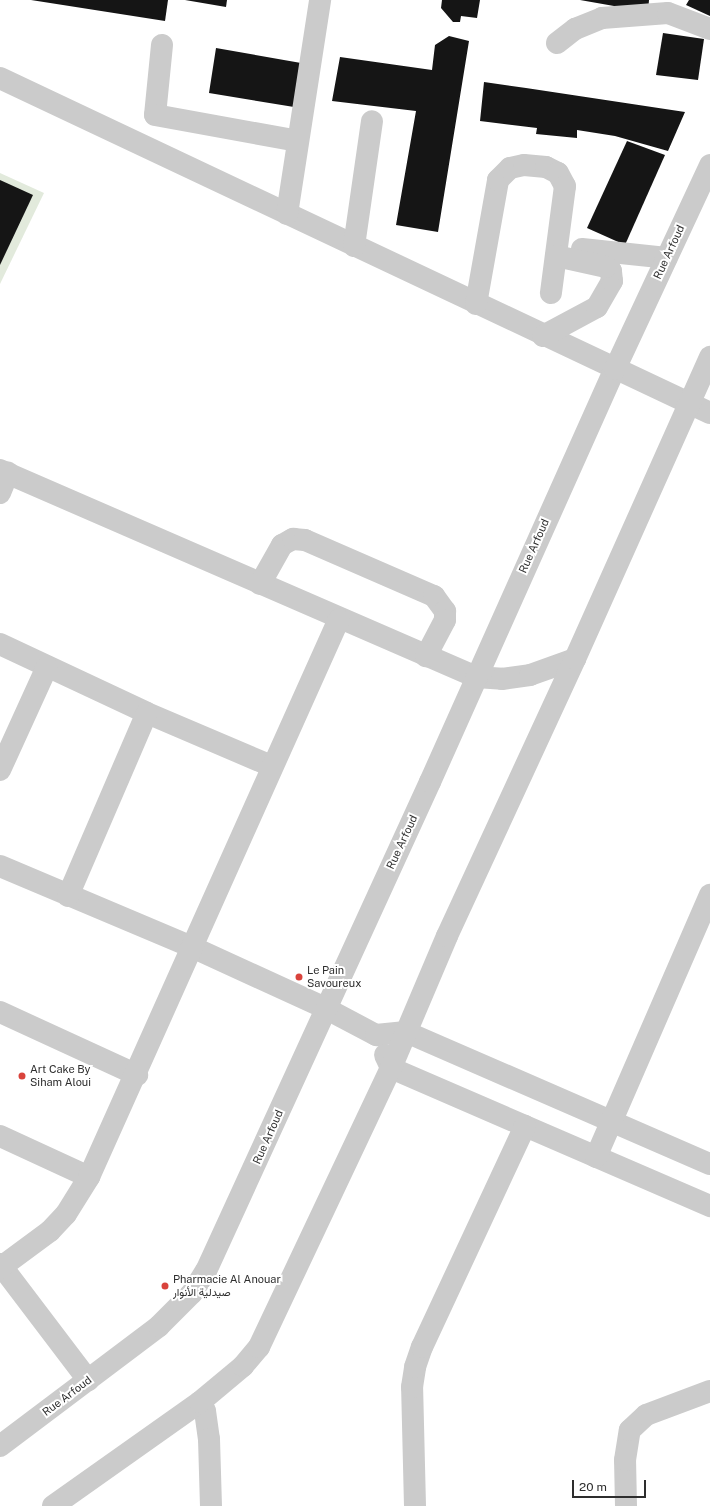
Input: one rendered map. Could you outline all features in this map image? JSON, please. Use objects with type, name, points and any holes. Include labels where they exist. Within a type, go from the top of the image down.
[{"type":"street","points":[[287,214],[320,0]]},
{"type":"street","points":[[558,43],[576,29],[602,18],[668,13],[710,29]]},
{"type":"street","points":[[162,45],[155,114],[298,141]]},
{"type":"street","points":[[0,78],[543,336],[710,413]]},
{"type":"street","points":[[354,246],[372,121]]},
{"type":"street","name":"Rue Arfoud","points":[[0,1446],[178,1310],[195,1288],[218,1248],[325,1008],[430,782],[615,369],[710,165]]},
{"type":"street","points":[[476,304],[498,180],[510,168],[524,166],[546,167],[558,173],[565,186],[551,293]]},
{"type":"street","points":[[557,251],[667,258]]},
{"type":"street","points":[[543,336],[597,307],[612,280],[610,271],[606,267],[557,251]]},
{"type":"street","points":[[52,1506],[200,1402],[243,1366],[263,1341],[391,1068],[453,922],[575,659],[688,402],[710,357]]},
{"type":"street","points":[[0,493],[4,472],[339,619],[476,677],[502,679],[530,675],[575,659]]},
{"type":"street","points":[[260,584],[275,553],[282,545],[293,540],[305,540],[434,596],[445,611],[445,620],[426,656]]},
{"type":"street","points":[[88,1380],[1,1266],[50,1231],[66,1214],[89,1176],[137,1075],[271,766],[339,619]]},
{"type":"street","points":[[0,644],[147,713],[271,766]]},
{"type":"street","points":[[0,770],[47,667]]},
{"type":"street","points":[[68,896],[147,713]]},
{"type":"street","points":[[0,866],[68,896],[192,947],[325,1008],[376,1035],[406,1032],[710,1164]]},
{"type":"street","points":[[596,1156],[710,895]]},
{"type":"street","points":[[0,1012],[137,1075]]},
{"type":"street","points":[[376,1035],[391,1068],[710,1206]]},
{"type":"street","points":[[415,1506],[412,1387],[415,1367],[422,1347],[524,1126]]},
{"type":"street","points":[[0,1136],[89,1176]]},
{"type":"street","points":[[626,1506],[625,1454],[630,1430],[646,1415],[710,1391]]},
{"type":"street","points":[[200,1402],[205,1411],[209,1439],[211,1506]]},
{"type":"shaded area","points":[[0,173],[44,193],[0,284]]},
{"type":"building","points":[[31,0],[168,0],[165,21]]},
{"type":"building","points":[[185,0],[227,0],[226,7]]},
{"type":"building","points":[[442,0],[480,0],[477,18],[461,16],[460,22],[453,22],[441,8]]},
{"type":"building","points":[[580,0],[649,0],[648,12]]},
{"type":"building","points":[[689,0],[710,0],[710,16],[686,5]]},
{"type":"building","points":[[663,33],[704,39],[698,80],[656,75]]},
{"type":"building","points":[[449,36],[469,41],[438,232],[396,225],[416,111],[332,101],[340,57],[432,70],[435,45]]},
{"type":"building","points":[[216,48],[301,63],[294,107],[209,93]]},
{"type":"building","points":[[484,82],[685,112],[668,151],[615,136],[577,130],[577,138],[536,134],[537,128],[480,121]]},
{"type":"building","points":[[627,141],[665,155],[625,245],[587,228]]},
{"type":"building","points":[[0,180],[33,195],[0,265]]},
{"type":"place","name":"Le Pain Savoureux","points":[[299,977]]},
{"type":"place","name":"Art Cake By Siham Aloui","points":[[22,1076]]},
{"type":"place","name":"Pharmacie Al Anouar صيدلية الأنوار","points":[[165,1286]]}]
